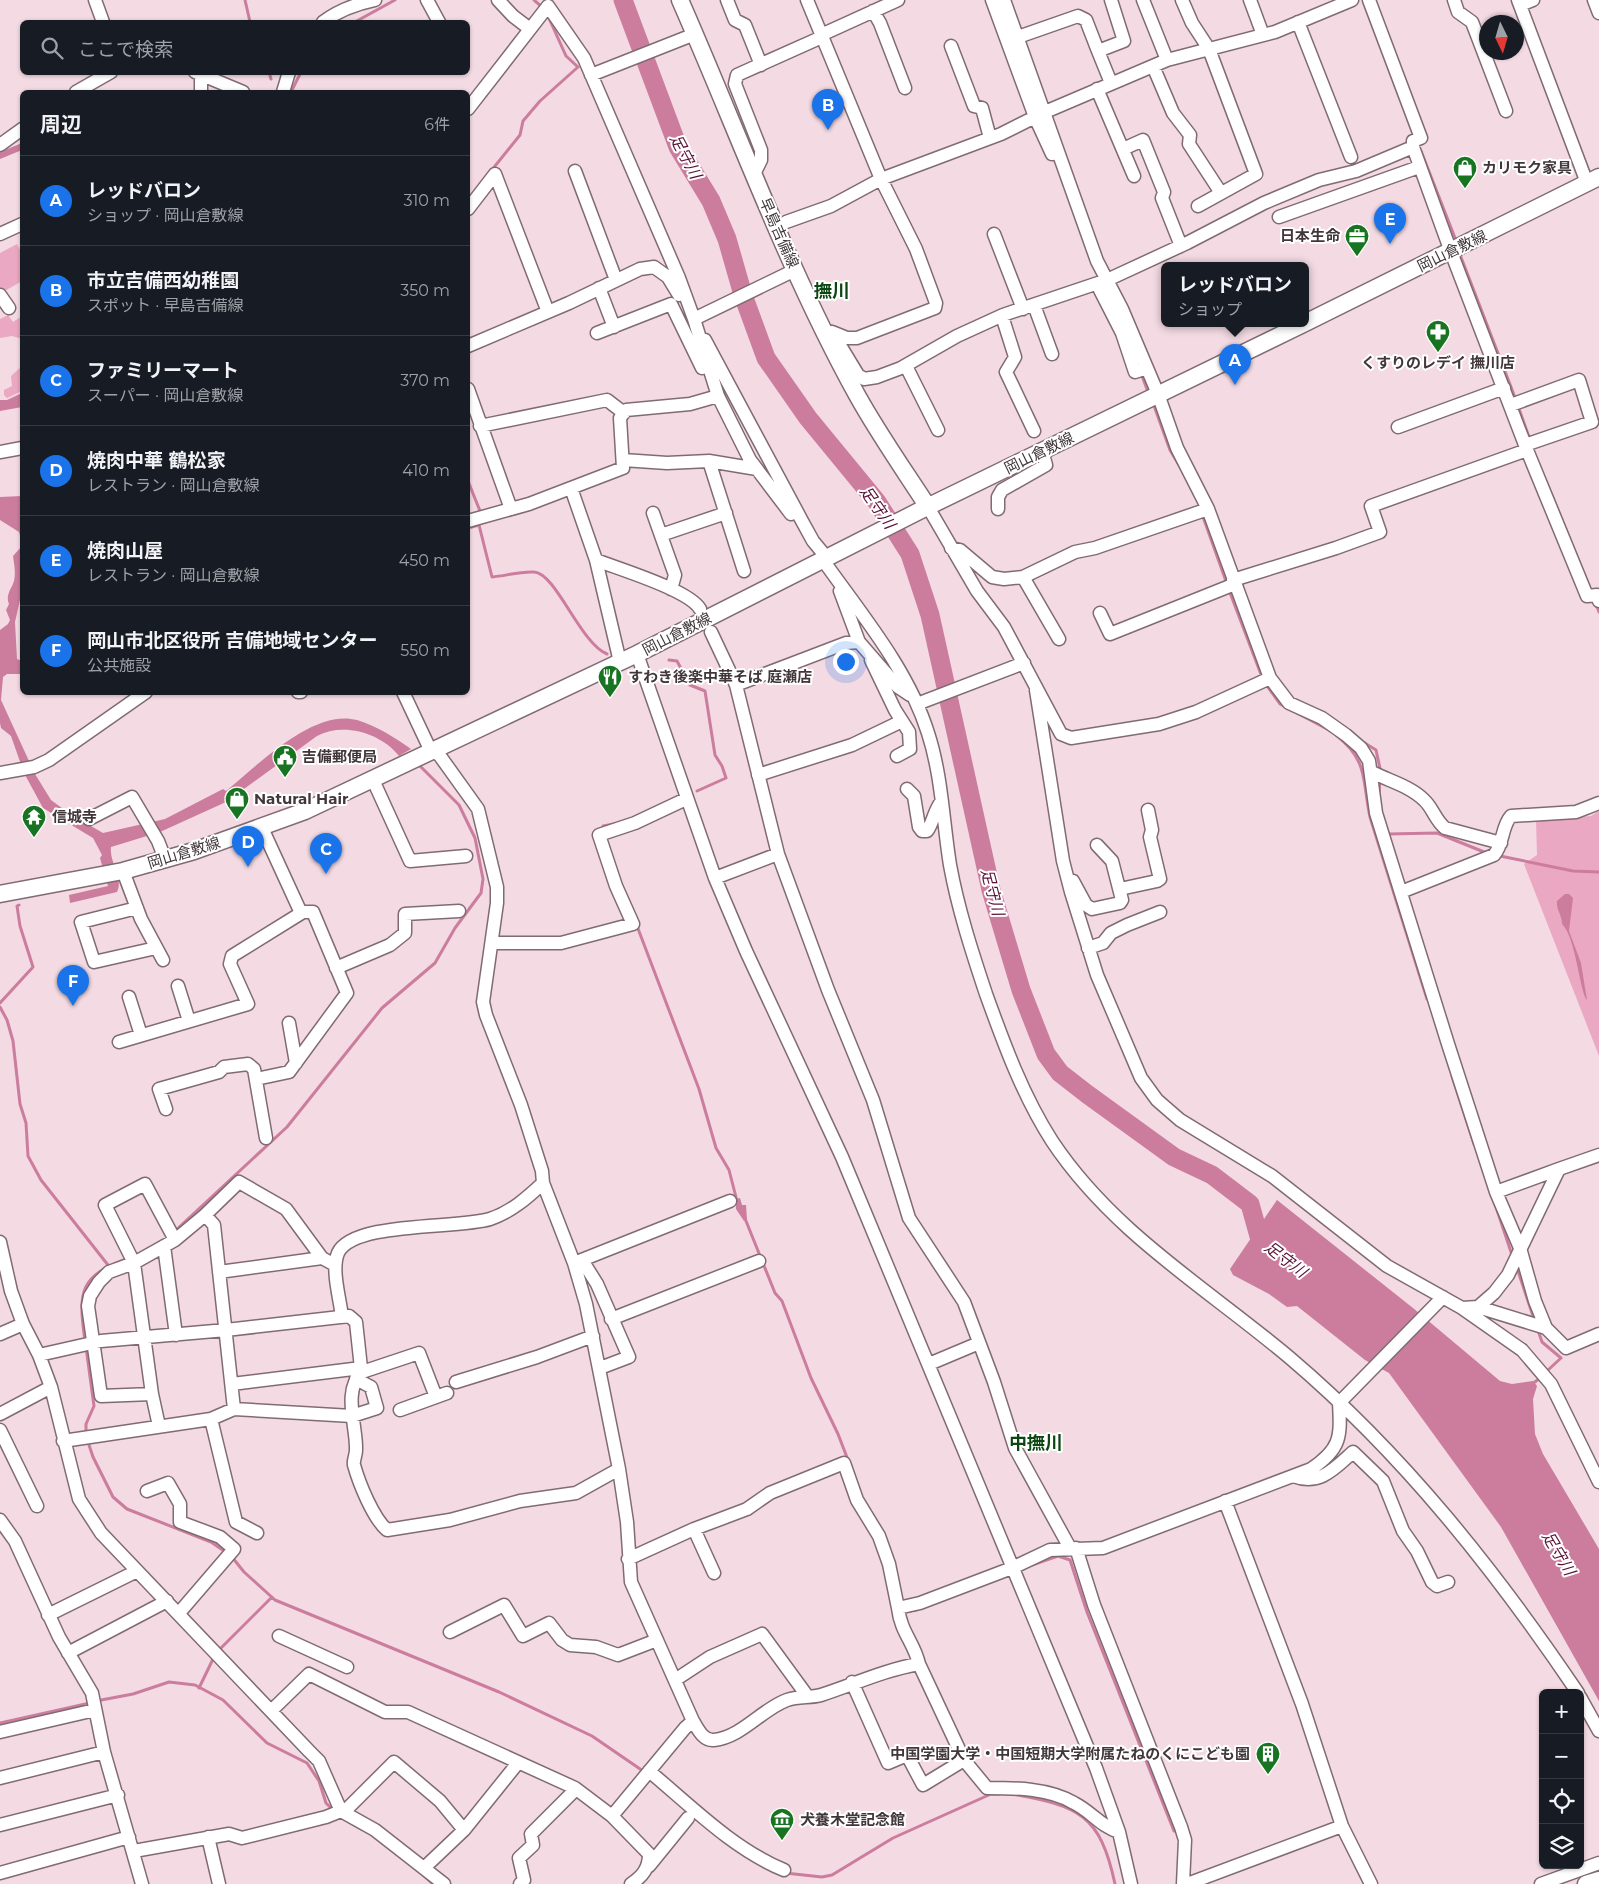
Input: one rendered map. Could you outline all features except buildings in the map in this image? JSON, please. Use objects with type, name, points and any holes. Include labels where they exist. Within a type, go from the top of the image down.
[{"type":"main road","name":"早島吉備線","points":[[680,0],[692,35],[793,272],[828,332],[858,396],[925,509]]},
{"type":"main road","name":"岡山倉敷線","points":[[1309,321],[1455,250],[1593,180]]},
{"type":"main road","name":"岡山倉敷線","points":[[0,894],[115,873],[165,859],[262,828],[373,780],[829,560],[925,509],[1296,327]]},
{"type":"main road","points":[[1586,1884],[1599,1880]]},
{"type":"street","points":[[95,0],[102,20]]},
{"type":"street","points":[[326,20],[334,14],[375,0]]},
{"type":"street","points":[[427,0],[438,20]]},
{"type":"street","points":[[498,0],[513,16],[530,29]]},
{"type":"street","points":[[727,0],[735,20],[745,25],[761,64]]},
{"type":"street","points":[[807,0],[882,179],[916,248],[936,303],[935,308],[857,338],[847,338],[828,332]]},
{"type":"street","points":[[753,176],[761,160],[761,150],[735,84],[737,75],[898,0]]},
{"type":"street","points":[[992,0],[1040,115],[1097,262],[1102,282],[1135,372],[1143,369],[1153,397],[1177,448],[1233,582],[1266,680],[1289,703],[1322,718],[1361,748],[1378,775],[1416,793],[1426,802],[1438,823],[1445,828],[1501,843]]},
{"type":"street","points":[[1004,0],[1018,37],[1058,175]]},
{"type":"street","points":[[1098,50],[1124,41],[1111,0]]},
{"type":"street","points":[[1143,0],[1167,60]]},
{"type":"street","points":[[1182,0],[1192,23],[1209,48],[1256,174],[1198,206]]},
{"type":"street","points":[[1250,0],[1263,35]]},
{"type":"street","points":[[786,222],[831,206],[882,179],[990,138],[1097,89],[1167,60],[1263,35],[1352,0]]},
{"type":"street","points":[[828,332],[858,375],[864,379],[877,377],[906,366],[957,336],[1002,316],[1102,282],[1181,246],[1264,203],[1319,180],[1356,171],[1416,142],[1421,138],[1369,0]]},
{"type":"street","points":[[1454,0],[1458,12],[1472,22],[1506,111]]},
{"type":"street","points":[[1533,0],[1519,3],[1593,180]]},
{"type":"street","points":[[1594,0],[1599,13]]},
{"type":"street","points":[[470,106],[530,29],[547,3],[584,58],[592,74],[697,318],[813,541]]},
{"type":"street","points":[[873,11],[880,23],[905,88]]},
{"type":"street","points":[[1018,37],[1078,16],[1086,20],[1111,83]]},
{"type":"street","points":[[1298,22],[1351,158]]},
{"type":"street","points":[[592,74],[692,35]]},
{"type":"street","points":[[951,46],[974,106],[982,108],[990,138]]},
{"type":"street","points":[[1153,66],[1173,113],[1190,135],[1189,144],[1221,193]]},
{"type":"street","points":[[79,90],[105,75]]},
{"type":"street","points":[[198,75],[201,90]]},
{"type":"street","points":[[203,75],[238,90]]},
{"type":"street","points":[[284,90],[288,75]]},
{"type":"street","points":[[1097,89],[1134,176]]},
{"type":"street","points":[[0,145],[20,130]]},
{"type":"street","points":[[1123,149],[1143,140],[1164,192],[1162,198],[1181,246]]},
{"type":"street","points":[[1416,142],[1420,167],[1455,250],[1504,388],[1514,404],[1587,596],[1595,597]]},
{"type":"street","points":[[1279,217],[1420,167]]},
{"type":"street","points":[[575,172],[616,280]]},
{"type":"street","points":[[470,206],[494,174],[548,312]]},
{"type":"street","points":[[0,234],[20,225]]},
{"type":"street","points":[[994,234],[1052,354]]},
{"type":"street","points":[[470,345],[548,312],[640,269],[654,267],[668,276],[697,318],[717,394]]},
{"type":"street","points":[[697,318],[793,272]]},
{"type":"street","points":[[599,288],[614,327]]},
{"type":"street","points":[[597,333],[671,304],[702,369],[757,469],[829,560],[917,701],[934,754],[956,895],[981,978],[1021,1083],[1051,1139],[1089,1190],[1138,1238],[1173,1268],[1290,1358],[1340,1402],[1396,1460],[1454,1523],[1483,1560],[1575,1689]]},
{"type":"street","points":[[1002,316],[1015,357],[1006,372],[1034,431]]},
{"type":"street","points":[[906,366],[938,430]]},
{"type":"street","points":[[1100,613],[1110,634],[1233,582],[1380,532],[1371,506],[1592,422],[1578,380],[1514,404]]},
{"type":"street","points":[[1398,427],[1504,388]]},
{"type":"street","points":[[470,520],[510,509],[623,468],[620,418],[626,410],[690,404],[717,394]]},
{"type":"street","points":[[470,395],[510,509]]},
{"type":"street","points":[[480,426],[607,400],[624,413]]},
{"type":"street","points":[[0,452],[20,448]]},
{"type":"street","points":[[998,509],[998,497],[1002,490],[1046,465],[1042,451]]},
{"type":"street","points":[[623,460],[666,463],[709,461],[757,469]]},
{"type":"street","points":[[709,461],[744,571]]},
{"type":"street","points":[[570,488],[596,560],[620,662]]},
{"type":"street","points":[[925,509],[977,591],[1004,627],[1022,664],[1036,690],[1045,701],[1061,734],[1071,738],[1159,724],[1196,712],[1266,680]]},
{"type":"street","points":[[951,548],[960,550],[992,577],[1004,579],[1023,578],[1074,552],[1095,548],[1203,511]]},
{"type":"street","points":[[653,513],[675,575],[671,589]]},
{"type":"street","points":[[661,535],[726,514]]},
{"type":"street","points":[[596,560],[671,589],[696,602],[700,609]]},
{"type":"street","points":[[829,560],[859,642],[898,686],[917,701]]},
{"type":"street","points":[[1023,578],[1059,639]]},
{"type":"street","points":[[711,632],[736,685],[778,854],[828,990],[873,1100],[909,1218],[964,1302],[1015,1448],[1073,1548],[1182,1827],[1185,1840],[1183,1884]]},
{"type":"street","points":[[736,685],[846,643],[859,642]]},
{"type":"street","points":[[869,653],[876,674],[910,732],[910,749],[897,756]]},
{"type":"street","points":[[637,654],[715,878],[746,951],[842,1157],[929,1364],[1096,1768],[1119,1832],[1131,1884]]},
{"type":"street","points":[[917,701],[1022,664]]},
{"type":"street","points":[[1036,690],[1063,861],[1088,948],[1126,1047],[1141,1078],[1157,1100],[1180,1120],[1272,1176],[1393,1270],[1441,1300],[1462,1308],[1522,1350],[1542,1372],[1558,1396],[1599,1482]]},
{"type":"street","points":[[0,773],[34,767],[49,760],[142,695]]},
{"type":"street","points":[[404,695],[428,745],[429,753],[446,763],[478,809],[497,887],[497,903],[483,1002],[486,1015],[524,1115],[542,1172],[543,1183],[578,1262],[619,1469],[627,1522],[631,1582],[693,1721],[702,1735],[708,1740],[716,1740],[739,1730],[772,1708],[788,1700],[820,1696],[852,1682],[900,1667],[919,1664]]},
{"type":"street","points":[[758,776],[852,745],[902,721]]},
{"type":"street","points":[[1378,775],[1375,807],[1496,1192],[1519,1250],[1535,1301],[1540,1326]]},
{"type":"street","points":[[373,780],[410,861],[466,856]]},
{"type":"street","points":[[907,789],[914,796],[918,827],[922,831],[927,831],[929,828],[934,810],[941,802]]},
{"type":"street","points":[[89,819],[132,797],[165,859]]},
{"type":"street","points":[[492,943],[562,943],[633,924],[616,886],[598,835],[635,823],[686,799]]},
{"type":"street","points":[[1401,892],[1494,856],[1501,843],[1506,821],[1511,816],[1576,812],[1599,803]]},
{"type":"street","points":[[1120,889],[1157,882],[1160,879],[1150,838],[1152,830],[1148,810]]},
{"type":"street","points":[[262,828],[301,913]]},
{"type":"street","points":[[1063,861],[1086,905],[1092,909],[1120,903],[1122,900],[1120,889],[1112,860],[1097,845]]},
{"type":"street","points":[[715,878],[778,854]]},
{"type":"street","points":[[115,873],[137,908],[163,960]]},
{"type":"street","points":[[137,908],[81,922],[94,962],[156,948]]},
{"type":"street","points":[[336,968],[390,945],[405,933],[405,914],[459,911]]},
{"type":"street","points":[[119,1042],[248,1004],[230,964],[232,956],[301,913],[313,912],[347,994],[289,1072],[256,1079]]},
{"type":"street","points":[[1088,948],[1103,943],[1111,933],[1160,912]]},
{"type":"street","points":[[178,986],[189,1021]]},
{"type":"street","points":[[130,997],[141,1035]]},
{"type":"street","points":[[289,1022],[296,1062]]},
{"type":"street","points":[[166,1109],[159,1090],[219,1072],[224,1068],[248,1064],[254,1069],[266,1138]]},
{"type":"street","points":[[1496,1192],[1599,1155]]},
{"type":"street","points":[[1478,1308],[1494,1293],[1511,1268],[1559,1169]]},
{"type":"street","points":[[152,1394],[101,1396],[88,1345],[88,1306],[90,1296],[99,1282],[109,1272],[132,1259],[164,1246],[173,1235],[206,1216],[239,1182],[286,1209],[322,1258],[335,1265]]},
{"type":"street","points":[[342,1317],[335,1265],[339,1251],[349,1242],[390,1228],[469,1224],[491,1218],[524,1201],[543,1183]]},
{"type":"street","points":[[159,1426],[152,1394],[132,1259],[105,1205],[145,1184],[173,1235]]},
{"type":"street","points":[[578,1262],[730,1202]]},
{"type":"street","points":[[206,1216],[214,1225],[234,1409]]},
{"type":"street","points":[[0,1242],[11,1291],[23,1324],[39,1355],[51,1387],[79,1499],[101,1533],[319,1762],[343,1811],[425,1867],[444,1884]]},
{"type":"street","points":[[164,1246],[176,1335]]},
{"type":"street","points":[[219,1272],[322,1258]]},
{"type":"street","points":[[578,1262],[597,1284],[629,1357],[600,1368]]},
{"type":"street","points":[[611,1319],[759,1262]]},
{"type":"street","points":[[901,1607],[1012,1568],[1050,1550],[1103,1548],[1311,1469],[1326,1459],[1335,1449],[1339,1435],[1340,1402],[1441,1300]]},
{"type":"street","points":[[1462,1308],[1478,1308],[1540,1326],[1566,1348],[1599,1334]]},
{"type":"street","points":[[39,1355],[88,1345],[145,1337],[349,1316],[356,1322],[360,1373],[352,1416],[356,1448],[355,1466],[363,1490],[387,1530],[450,1520],[520,1501],[576,1493],[619,1469]]},
{"type":"street","points":[[0,1334],[23,1324]]},
{"type":"street","points":[[456,1382],[537,1357],[593,1336]]},
{"type":"street","points":[[929,1364],[979,1342]]},
{"type":"street","points":[[232,1384],[360,1373],[419,1352],[442,1395],[400,1410]]},
{"type":"street","points":[[63,1441],[211,1419],[234,1409],[352,1416],[377,1408],[371,1387],[360,1373]]},
{"type":"street","points":[[0,1414],[51,1387]]},
{"type":"street","points":[[211,1419],[236,1522],[257,1533]]},
{"type":"street","points":[[0,1430],[37,1506]]},
{"type":"street","points":[[1292,1476],[1305,1480],[1316,1478],[1330,1472],[1353,1452],[1383,1481],[1403,1531],[1421,1558],[1432,1582],[1437,1586],[1448,1582]]},
{"type":"street","points":[[628,1559],[694,1529],[747,1510],[770,1493],[844,1464],[858,1500],[879,1536],[889,1564],[901,1607],[900,1625],[916,1653],[919,1664],[964,1760],[986,1788],[1019,1789],[1063,1797],[1086,1810],[1106,1828],[1119,1832]]},
{"type":"street","points":[[147,1491],[168,1483],[180,1504],[180,1522],[220,1537],[234,1548],[178,1613]]},
{"type":"street","points":[[1225,1501],[1302,1704],[1342,1826],[1372,1884]]},
{"type":"street","points":[[0,1520],[15,1541],[48,1615],[92,1693],[104,1752],[118,1795],[142,1884]]},
{"type":"street","points":[[694,1529],[714,1573]]},
{"type":"street","points":[[48,1615],[137,1571]]},
{"type":"street","points":[[68,1653],[167,1601]]},
{"type":"street","points":[[450,1632],[504,1606],[523,1636],[549,1623],[562,1640],[570,1645],[596,1647],[618,1655],[657,1640]]},
{"type":"street","points":[[675,1680],[710,1657],[762,1634],[808,1697]]},
{"type":"street","points":[[279,1636],[347,1667]]},
{"type":"street","points":[[314,1676],[328,1658]]},
{"type":"street","points":[[271,1711],[309,1674],[385,1712],[408,1712],[517,1764],[576,1789],[612,1816],[649,1854],[648,1866]]},
{"type":"street","points":[[852,1682],[888,1763],[907,1755],[923,1785],[964,1760]]},
{"type":"street","points":[[1584,1704],[1599,1731]]},
{"type":"street","points":[[0,1732],[95,1710]]},
{"type":"street","points":[[612,1816],[693,1721]]},
{"type":"street","points":[[0,1778],[104,1752]]},
{"type":"street","points":[[134,1851],[229,1834],[242,1838],[326,1817],[343,1811],[394,1762],[440,1801],[464,1830]]},
{"type":"street","points":[[425,1867],[464,1830],[517,1764]]},
{"type":"street","points":[[648,1773],[739,1844],[766,1862],[784,1870]]},
{"type":"street","points":[[520,1884],[524,1880],[519,1858],[533,1845],[531,1834],[576,1789]]},
{"type":"street","points":[[0,1825],[118,1795]]},
{"type":"street","points":[[637,1882],[688,1818]]},
{"type":"street","points":[[1187,1884],[1342,1826]]},
{"type":"street","points":[[0,1873],[129,1837]]},
{"type":"street","points":[[208,1837],[219,1884]]},
{"type":"street","points":[[1541,1884],[1599,1863]]},
{"type":"shaded area","points":[[17,244],[20,250],[20,282],[3,292],[0,287],[0,253]]},
{"type":"shaded area","points":[[8,315],[13,322],[20,317],[20,338],[12,336],[0,338],[0,319]]},
{"type":"shaded area","points":[[20,368],[20,392],[7,398],[4,395],[4,390],[12,386],[11,376]]},
{"type":"shaded area","points":[[1599,811],[1599,1056],[1524,864],[1537,855],[1536,820],[1591,816]]},
{"type":"water","points":[[20,144],[20,151],[0,159],[0,152]]},
{"type":"water","points":[[20,394],[20,407],[0,411],[0,400],[7,400]]},
{"type":"water","points":[[20,496],[20,536],[19,532],[0,520],[0,497]]},
{"type":"water","points":[[20,548],[20,600],[15,622],[17,659],[20,660],[20,674],[7,674],[3,677],[1,700],[35,774],[51,800],[70,814],[103,833],[165,819],[223,789],[226,791],[269,754],[304,731],[322,723],[340,719],[357,720],[385,732],[411,749],[399,756],[382,741],[361,732],[350,730],[327,732],[317,736],[226,802],[160,832],[111,847],[112,859],[119,881],[117,892],[70,903],[69,895],[108,886],[100,858],[102,855],[93,838],[43,808],[24,773],[11,736],[1,728],[0,630],[10,620],[6,610],[9,604],[8,595],[15,578],[13,556]]},
{"type":"water","points":[[1565,894],[1569,894],[1573,898],[1569,931],[1581,963],[1587,1000],[1584,996],[1571,941],[1562,924],[1557,907],[1557,901]]},
{"type":"water","points":[[740,1198],[742,1205],[746,1205],[747,1219],[744,1221],[736,1209],[736,1199]]},
{"type":"water","points":[[1277,1200],[1413,1308],[1500,1381],[1512,1384],[1533,1381],[1537,1386],[1533,1399],[1535,1434],[1543,1454],[1599,1549],[1599,1701],[1501,1527],[1389,1373],[1365,1360],[1297,1306],[1287,1307],[1269,1294],[1233,1275],[1230,1269]]},
{"type":"waterway","points":[[245,0],[250,20]]},
{"type":"waterway","points":[[359,20],[395,0]]},
{"type":"waterway","points":[[534,0],[542,7]]},
{"type":"waterway","name":"足守川","points":[[623,0],[678,147],[711,201],[727,239],[743,295],[766,358],[808,418],[877,502],[910,554],[930,615],[991,890],[1021,990],[1046,1054],[1060,1073],[1087,1094],[1174,1157],[1212,1175],[1250,1204],[1260,1240],[1272,1248]]},
{"type":"waterway","points":[[491,171],[520,135],[523,121],[540,101],[578,67],[566,56],[548,16]]},
{"type":"waterway","points":[[270,75],[271,79]]},
{"type":"waterway","points":[[292,90],[300,75]]},
{"type":"waterway","points":[[1421,151],[1457,243]]},
{"type":"waterway","points":[[1459,252],[1516,400]]},
{"type":"waterway","points":[[1141,373],[1148,392]]},
{"type":"waterway","points":[[1153,403],[1170,450],[1182,470]]},
{"type":"waterway","points":[[1518,406],[1530,440]]},
{"type":"waterway","points":[[1546,481],[1592,593]]},
{"type":"waterway","points":[[470,486],[480,511]]},
{"type":"waterway","points":[[1202,514],[1227,584]]},
{"type":"waterway","points":[[470,527],[479,525],[492,577],[529,572],[542,575],[560,595],[587,637],[607,654]]},
{"type":"waterway","points":[[1229,590],[1262,677]]},
{"type":"waterway","points":[[1596,604],[1599,612]]},
{"type":"waterway","points":[[669,660],[677,661],[690,685],[705,691],[715,755],[722,766],[726,778],[697,791]]},
{"type":"waterway","points":[[1265,683],[1280,704],[1329,730]]},
{"type":"waterway","points":[[1336,735],[1347,744],[1359,763],[1370,817],[1427,999]]},
{"type":"waterway","points":[[1363,742],[1376,750],[1381,773]]},
{"type":"waterway","points":[[175,1231],[287,1127],[382,1008],[435,963],[455,928],[481,893],[483,879],[475,838],[459,805],[417,763]]},
{"type":"waterway","points":[[1379,793],[1380,780]]},
{"type":"waterway","points":[[603,831],[603,826],[614,824]]},
{"type":"waterway","points":[[1388,834],[1437,833],[1489,854]]},
{"type":"waterway","points":[[1500,856],[1573,871],[1599,872]]},
{"type":"waterway","points":[[0,1003],[33,967],[20,926],[17,906],[19,905]]},
{"type":"waterway","points":[[637,926],[699,1089],[716,1148],[729,1170],[737,1201]]},
{"type":"waterway","points":[[0,1007],[7,1020],[13,1041],[20,1104],[26,1123],[28,1156],[41,1180],[108,1265]]},
{"type":"waterway","points":[[1452,1076],[1474,1144]]},
{"type":"waterway","points":[[1495,1204],[1512,1255]]},
{"type":"waterway","points":[[744,1216],[775,1293],[782,1301],[811,1378],[838,1434],[848,1460]]},
{"type":"waterway","points":[[85,1341],[82,1309],[86,1288],[91,1279],[100,1272],[129,1258]]},
{"type":"waterway","points":[[1517,1268],[1535,1322]]},
{"type":"waterway","points":[[1538,1330],[1542,1342],[1561,1358],[1547,1371]]},
{"type":"waterway","points":[[86,1347],[94,1406],[86,1424],[86,1433]]},
{"type":"waterway","points":[[1531,1385],[1540,1378]]},
{"type":"waterway","points":[[87,1439],[93,1457],[113,1497],[127,1509],[211,1542],[227,1553]]},
{"type":"waterway","points":[[870,1511],[879,1525]]},
{"type":"waterway","points":[[1029,1566],[1058,1556],[1070,1560],[1087,1612],[1174,1831]]},
{"type":"waterway","points":[[232,1557],[244,1572],[275,1600],[499,1692],[592,1736],[643,1771]]},
{"type":"waterway","points":[[217,1652],[272,1597]]},
{"type":"waterway","points":[[903,1612],[916,1610]]},
{"type":"waterway","points":[[199,1688],[214,1657]]},
{"type":"waterway","points":[[96,1701],[133,1694],[169,1682],[195,1685],[223,1700],[267,1743],[307,1763],[319,1781],[326,1803],[333,1810]]},
{"type":"waterway","points":[[0,1723],[90,1703]]},
{"type":"waterway","points":[[785,1873],[822,1877],[832,1875],[893,1838],[991,1794],[999,1794]]},
{"type":"waterway","points":[[1012,1794],[1054,1803],[1070,1809],[1083,1817],[1102,1842],[1115,1884]]},
{"type":"waterway","points":[[339,1816],[361,1829]]},
{"type":"waterway","points":[[424,1876],[433,1884]]},
{"type":"place","name":"市立吉備西幼稚園","points":[[828,130]]},
{"type":"place","name":"カリモク家具","points":[[1465,189]]},
{"type":"place","name":"焼肉山屋","points":[[1390,244]]},
{"type":"place","name":"日本生命","points":[[1357,257]]},
{"type":"place","name":"くすりのレデイ 撫川店","points":[[1438,353]]},
{"type":"place","name":"レッドバロン","points":[[1235,385]]},
{"type":"place","name":"すわき後楽中華そば 庭瀬店","points":[[610,698]]},
{"type":"place","name":"吉備郵便局","points":[[285,778]]},
{"type":"place","name":"Natural Hair","points":[[237,820]]},
{"type":"place","name":"信城寺","points":[[34,838]]},
{"type":"place","name":"焼肉中華 鶴松家","points":[[248,867]]},
{"type":"place","name":"ファミリーマート","points":[[326,874]]},
{"type":"place","name":"岡山市北区役所 吉備地域センター","points":[[73,1006]]},
{"type":"place","name":"中国学園大学・中国短期大学附属たねのくにこども園","points":[[1268,1775]]},
{"type":"place","name":"犬養木堂記念館","points":[[782,1841]]},
{"type":"district","name":"撫川","points":[[832,291]]},
{"type":"district","name":"中撫川","points":[[1036,1443]]}]
